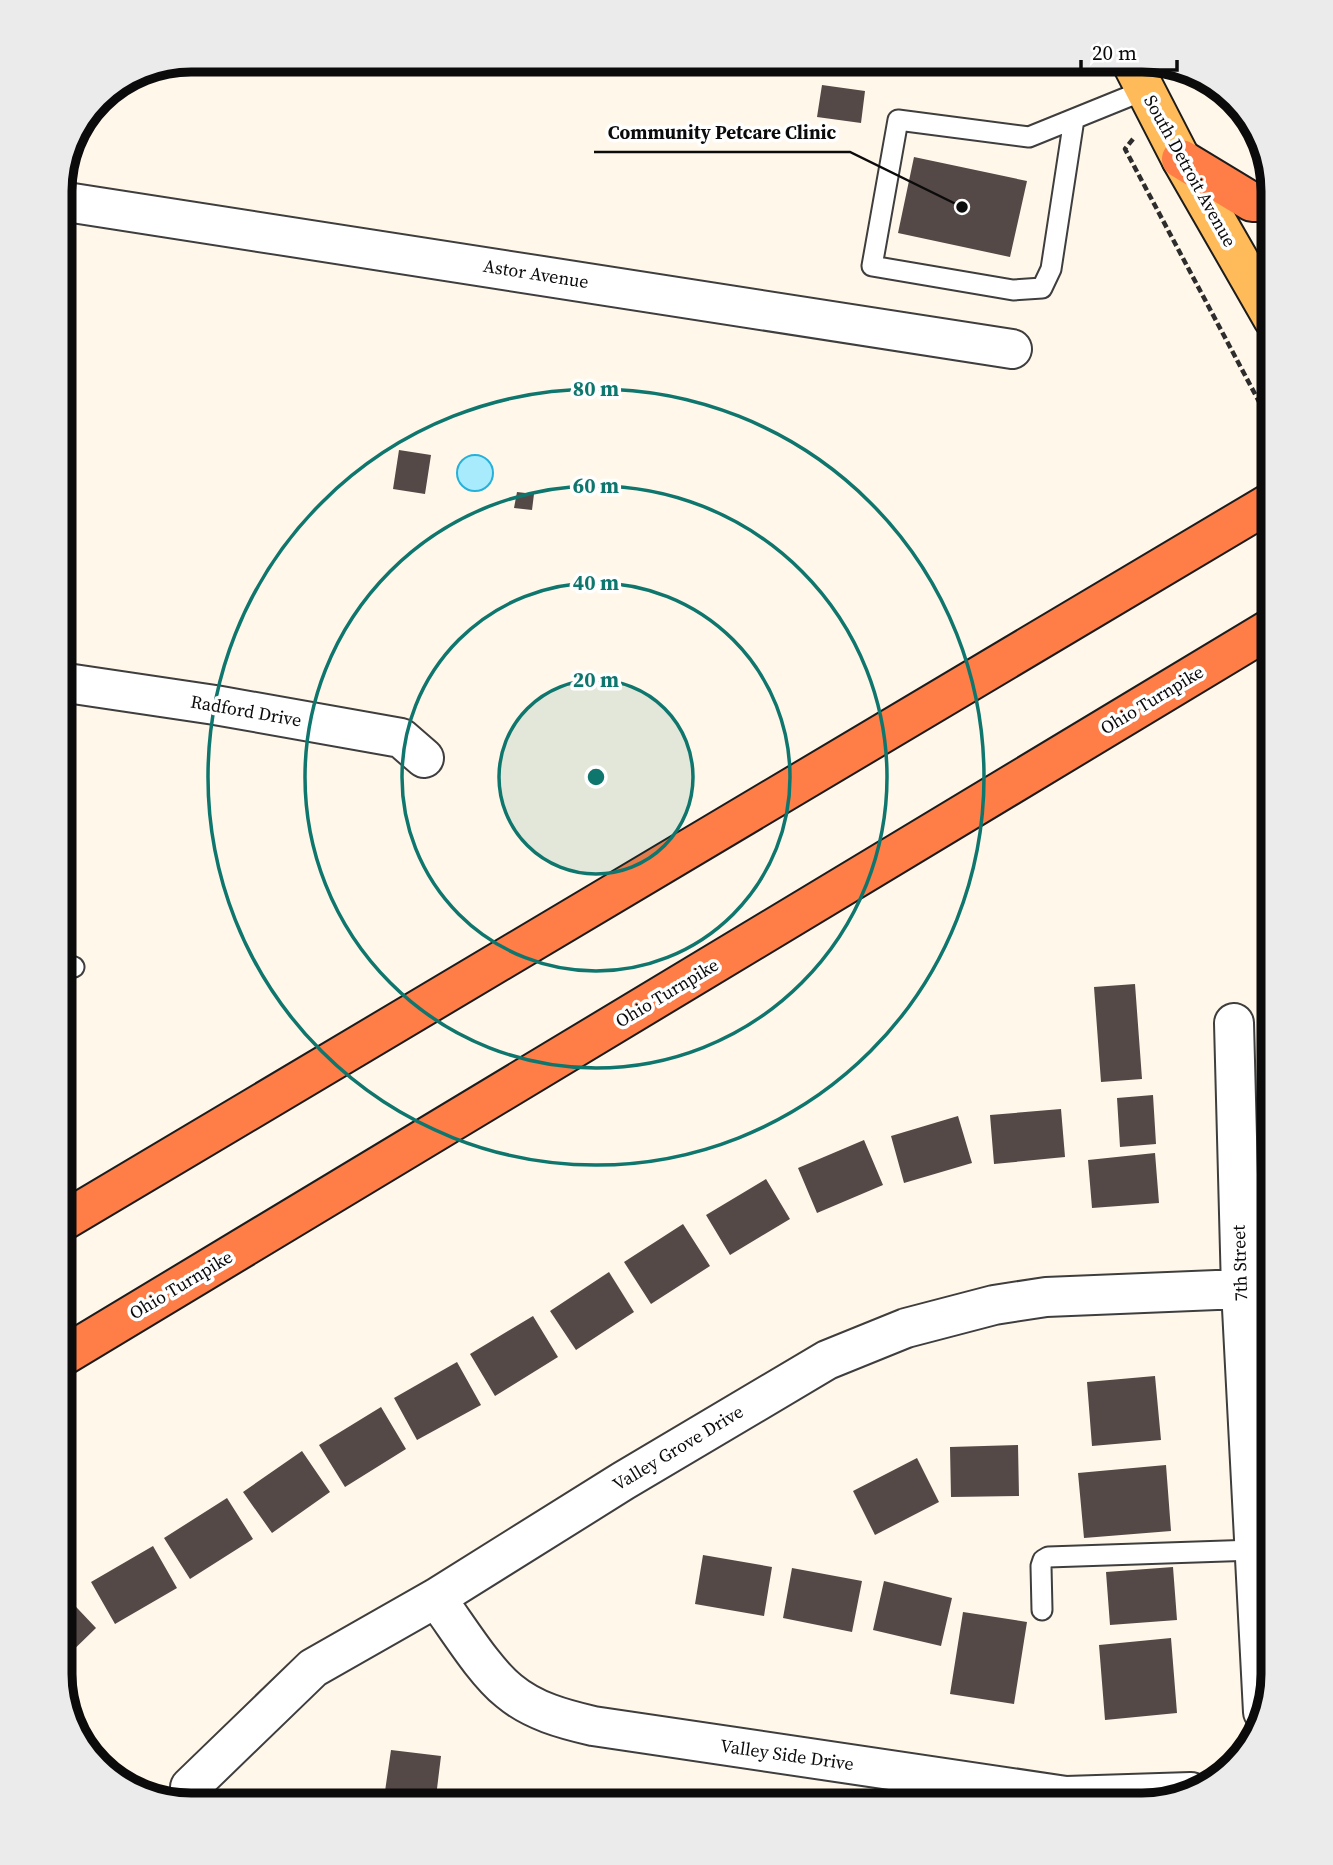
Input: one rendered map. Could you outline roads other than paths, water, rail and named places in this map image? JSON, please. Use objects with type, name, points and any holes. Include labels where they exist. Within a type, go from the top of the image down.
[{"type":"highway","points":[[1181,159],[1252,202],[1261,202]]},
{"type":"highway","points":[[72,1216],[1261,508]]},
{"type":"highway","name":"Ohio Turnpike","points":[[72,1352],[1261,634]]},
{"type":"main road","name":"South Detroit Avenue","points":[[1137,75],[1181,159],[1261,298]]},
{"type":"street","name":"Astor Avenue","points":[[72,203],[1012,349]]},
{"type":"street","name":"Radford Drive","points":[[72,683],[401,738],[424,758]]},
{"type":"street","name":"7th Street","points":[[1234,1024],[1241,1289],[1261,1672]]},
{"type":"street","name":"Valley Grove Drive","points":[[190,1787],[313,1668],[436,1598],[623,1481],[827,1360],[906,1328],[1007,1303],[1046,1297],[1241,1289]]},
{"type":"street","name":"Valley Side Drive","points":[[436,1598],[492,1674],[509,1691],[558,1718],[593,1726],[1046,1793]]},
{"type":"lane","points":[[1074,119],[1051,270],[1042,288],[1013,290],[873,266],[898,120],[1029,137],[1074,119],[1137,75]]},
{"type":"lane","points":[[1042,1610],[1041,1566],[1043,1560],[1048,1557],[1255,1550]]},
{"type":"water","points":[[475,455],[487,461],[493,473],[487,485],[475,491],[463,485],[457,473],[463,461]]},
{"type":"place","name":"Community Petcare Clinic","points":[[962,207]]}]
